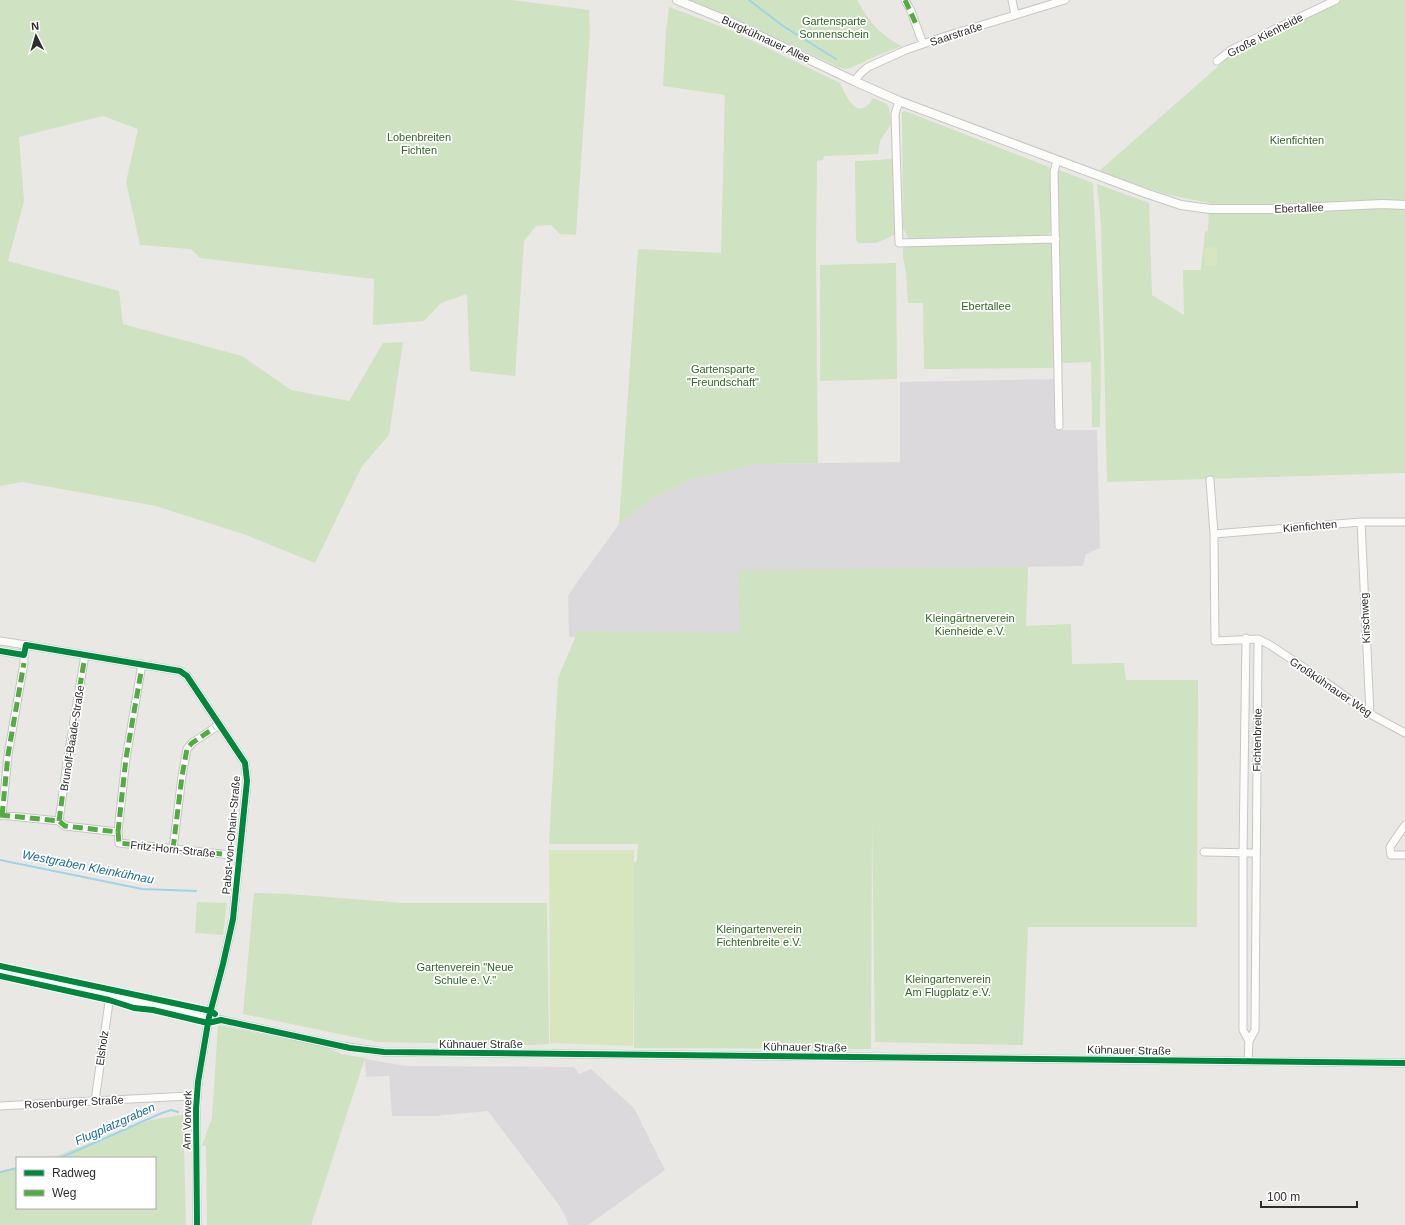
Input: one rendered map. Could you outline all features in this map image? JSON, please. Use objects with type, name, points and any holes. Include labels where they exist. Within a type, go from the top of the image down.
[{"type":"street","name":"Burgkühnauer Allee","points":[[678,0],[733,23],[854,81]]},
{"type":"street","points":[[905,0],[911,11],[923,44]]},
{"type":"street","points":[[1012,0],[1015,15]]},
{"type":"street","name":"Saarstraße","points":[[854,81],[868,67],[923,44],[1066,0]]},
{"type":"street","name":"Große Kienheide","points":[[1217,61],[1231,50],[1336,0]]},
{"type":"street","name":"Ebertallee","points":[[854,81],[899,101],[1161,199],[1194,207],[1216,209],[1254,209],[1382,204],[1405,205]]},
{"type":"street","points":[[899,101],[895,110],[895,119],[899,243],[1056,239]]},
{"type":"street","points":[[1057,160],[1054,172],[1059,426]]},
{"type":"street","points":[[1210,480],[1214,534],[1215,641],[1246,638],[1258,639]]},
{"type":"street","name":"Kienfichten","points":[[1214,534],[1360,522],[1405,522]]},
{"type":"street","name":"Kirschweg","points":[[1360,522],[1370,714]]},
{"type":"street","name":"Fichtenbreite","points":[[1246,638],[1243,853],[1243,1030],[1249,1041]]},
{"type":"street","name":"Großkühnauer Weg","points":[[1258,639],[1318,677],[1370,714],[1405,734]]},
{"type":"street","name":"Fichtenbreite","points":[[1248,1061],[1249,1041],[1255,1030],[1258,639]]},
{"type":"street","name":"Pabst-von-Ohain-Straße","points":[[0,641],[142,664],[176,670],[184,673],[218,724],[246,762],[247,770],[235,904],[230,935],[209,1017]]},
{"type":"street","points":[[1,816],[8,755],[26,645]]},
{"type":"street","points":[[0,651],[24,655]]},
{"type":"street","name":"Brunolf-Baade-Straße","points":[[59,821],[67,762],[85,655]]},
{"type":"street","points":[[118,832],[126,758],[142,664]]},
{"type":"street","points":[[173,849],[182,776],[187,749],[192,743],[218,724]]},
{"type":"street","name":"Fritz-Horn-Straße","points":[[1,816],[59,821],[65,826],[118,832],[118,843],[240,856]]},
{"type":"street","points":[[1405,825],[1390,847],[1391,854],[1405,855]]},
{"type":"street","points":[[1204,852],[1256,853]]},
{"type":"street","name":"Kühnauer Straße","points":[[0,971],[350,1048],[377,1052],[1405,1063]]},
{"type":"street","name":"Elsholz","points":[[95,1102],[110,995]]},
{"type":"street","name":"Am Vorwerk","points":[[197,1225],[196,1097],[209,1017]]},
{"type":"street","name":"Rosenburger Straße","points":[[0,1106],[188,1096],[196,1097]]},
{"type":"shaded area","points":[[1054,379],[1055,430],[1097,430],[1100,548],[1086,554],[1083,566],[748,571],[749,636],[569,637],[568,595],[619,524],[651,499],[692,479],[759,464],[900,462],[900,382]]},
{"type":"shaded area","points":[[365,1059],[406,1066],[574,1067],[579,1074],[591,1069],[634,1108],[665,1170],[588,1225],[569,1225],[561,1208],[488,1111],[435,1116],[392,1116],[389,1076],[366,1077]]},
{"type":"green space","name":"Lobenbreiten Fichten","points":[[0,0],[512,0],[589,10],[590,32],[576,235],[560,234],[551,225],[536,226],[524,241],[515,376],[470,371],[467,294],[441,303],[424,321],[373,325],[374,279],[200,258],[191,249],[140,245],[126,182],[138,129],[103,116],[19,137],[24,201],[8,261],[119,291],[123,324],[242,356],[291,390],[349,401],[383,343],[403,342],[389,435],[362,466],[315,563],[246,535],[156,506],[22,482],[0,486]]},
{"type":"green space","name":"Gartensparte Sonnenschein","points":[[690,0],[857,0],[875,27],[887,37],[902,46],[850,68],[843,69],[731,17]]},
{"type":"green space","name":"Kienfichten","points":[[1342,0],[1405,0],[1405,473],[1107,482],[1101,223],[1097,184],[1149,203],[1152,295],[1184,315],[1183,270],[1201,270],[1205,232],[1208,231],[1209,203],[1169,195],[1098,172],[1238,49]]},
{"type":"green space","name":"Gartensparte \"Freundschaft\"","points":[[669,7],[730,30],[840,83],[850,101],[858,108],[868,105],[873,98],[887,104],[891,124],[880,141],[878,154],[824,156],[823,160],[817,161],[816,251],[818,463],[759,464],[692,479],[651,499],[619,524],[638,249],[721,253],[725,95],[663,86],[666,30]]},
{"type":"green space","points":[[905,111],[1049,167],[1051,173],[1052,229],[1049,234],[1044,237],[909,240],[903,228],[902,112]]},
{"type":"green space","points":[[894,158],[896,234],[876,243],[858,243],[856,239],[855,161]]},
{"type":"green space","points":[[1059,170],[1093,183],[1101,351],[1100,427],[1092,427],[1091,362],[1062,363],[1057,173]]},
{"type":"green space","name":"Ebertallee","points":[[1046,242],[1051,244],[1054,249],[1055,368],[924,369],[923,303],[908,303],[903,249],[908,245]]},
{"type":"green space","points":[[1217,247],[1217,266],[1205,266],[1205,248]]},
{"type":"green space","points":[[896,263],[897,379],[820,381],[820,265]]},
{"type":"green space","points":[[1028,567],[1026,626],[1071,624],[1072,664],[1124,663],[1126,680],[1198,680],[1197,927],[1028,927],[1023,1045],[875,1042],[872,817],[871,1049],[634,1048],[633,863],[637,861],[638,844],[549,844],[558,678],[578,631],[740,633],[738,570]]},
{"type":"green space","points":[[549,850],[634,850],[633,1046],[550,1043]]},
{"type":"green space","name":"Gartenverein \"Neue Schule e. V.\"","points":[[254,893],[289,894],[404,903],[547,903],[549,1044],[531,1045],[378,1042],[243,1014]]},
{"type":"green space","points":[[197,902],[227,903],[223,935],[195,933]]},
{"type":"green space","points":[[218,1025],[326,1047],[341,1054],[365,1058],[311,1225],[207,1225],[206,1146],[202,1145],[212,1118]]},
{"type":"green space","points":[[183,1112],[186,1225],[0,1225],[0,1172],[16,1168],[16,1209],[156,1209],[156,1157],[54,1157],[151,1120],[182,1115]]},
{"type":"waterway","points":[[749,0],[783,26],[836,59]]},
{"type":"waterway","name":"Westgraben Kleinkühnau","points":[[0,860],[142,889],[196,891]]},
{"type":"waterway","name":"Flugplatzgraben","points":[[62,1157],[162,1113],[171,1110],[178,1112]]},
{"type":"waterway","name":"Flugplatzgraben","points":[[0,1172],[16,1168]]},
{"type":"marked path","points":[[905,0],[916,24]]},
{"type":"marked path","points":[[59,821],[67,762],[84,662]]},
{"type":"marked path","points":[[2,816],[8,755],[24,663]]},
{"type":"marked path","points":[[118,832],[126,758],[141,672]]},
{"type":"marked path","points":[[173,849],[182,776],[187,749],[192,743],[214,728]]},
{"type":"marked path","points":[[0,815],[59,821],[65,826],[118,832],[119,843],[232,855]]},
{"type":"cycle path","points":[[0,651],[24,655],[26,645],[180,671],[187,676],[245,763],[247,781],[233,919],[209,1017],[198,1082],[196,1109],[197,1225]]},
{"type":"cycle path","points":[[0,966],[211,1011],[215,1014]]},
{"type":"cycle path","points":[[0,976],[109,1000],[134,1008],[153,1010],[208,1023],[221,1020],[350,1048],[384,1052],[1405,1063]]},
{"type":"park label","name":"Kleingärtnerverein Kienheide e.V.","points":[[970,624]]},
{"type":"park label","name":"Kleingartenverein Fichtenbreite e.V.","points":[[759,935]]},
{"type":"park label","name":"Kleingartenverein Am Flugplatz e.V.","points":[[948,985]]}]
